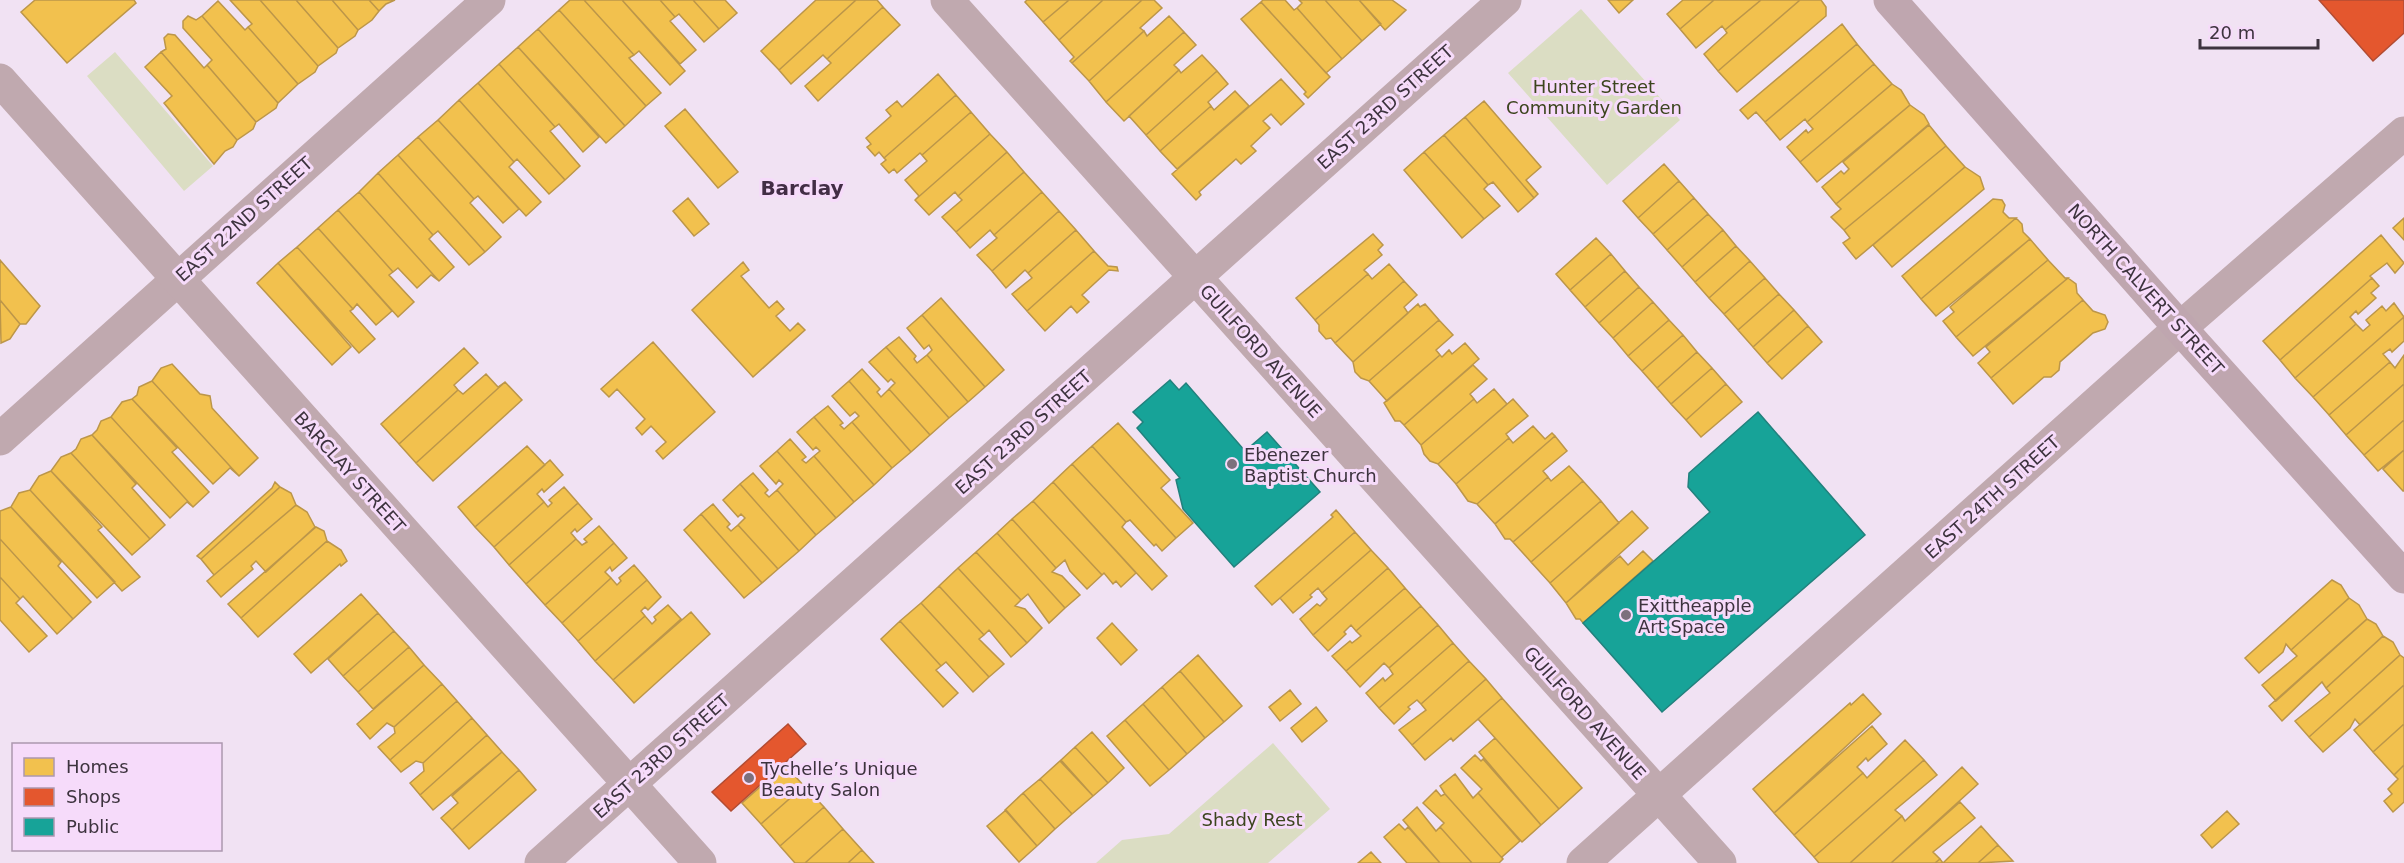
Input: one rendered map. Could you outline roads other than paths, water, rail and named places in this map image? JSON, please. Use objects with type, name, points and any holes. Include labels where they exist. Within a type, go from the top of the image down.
[{"type":"main road","name":"NORTH CALVERT STREET","points":[[1890,0],[2404,577]]},
{"type":"street","name":"EAST 22ND STREET","points":[[0,438],[489,0]]},
{"type":"street","name":"GUILFORD AVENUE","points":[[947,0],[1720,863]]},
{"type":"street","name":"EAST 23RD STREET","points":[[540,863],[1504,0]]},
{"type":"street","name":"BARCLAY STREET","points":[[0,80],[700,863]]},
{"type":"street","name":"EAST 24TH STREET","points":[[1583,863],[2180,328],[2404,133]]},
{"type":"place","name":"Ebenezer Baptist Church","points":[[1232,464]]},
{"type":"place","name":"Exittheapple Art Space","points":[[1626,615]]},
{"type":"place","name":"Tychelle’s Unique Beauty Salon","points":[[749,778]]},
{"type":"district","name":"Barclay","points":[[802,188]]},
{"type":"park label","name":"Hunter Street Community Garden","points":[[1594,96]]},
{"type":"park label","name":"Shady Rest","points":[[1252,819]]}]
